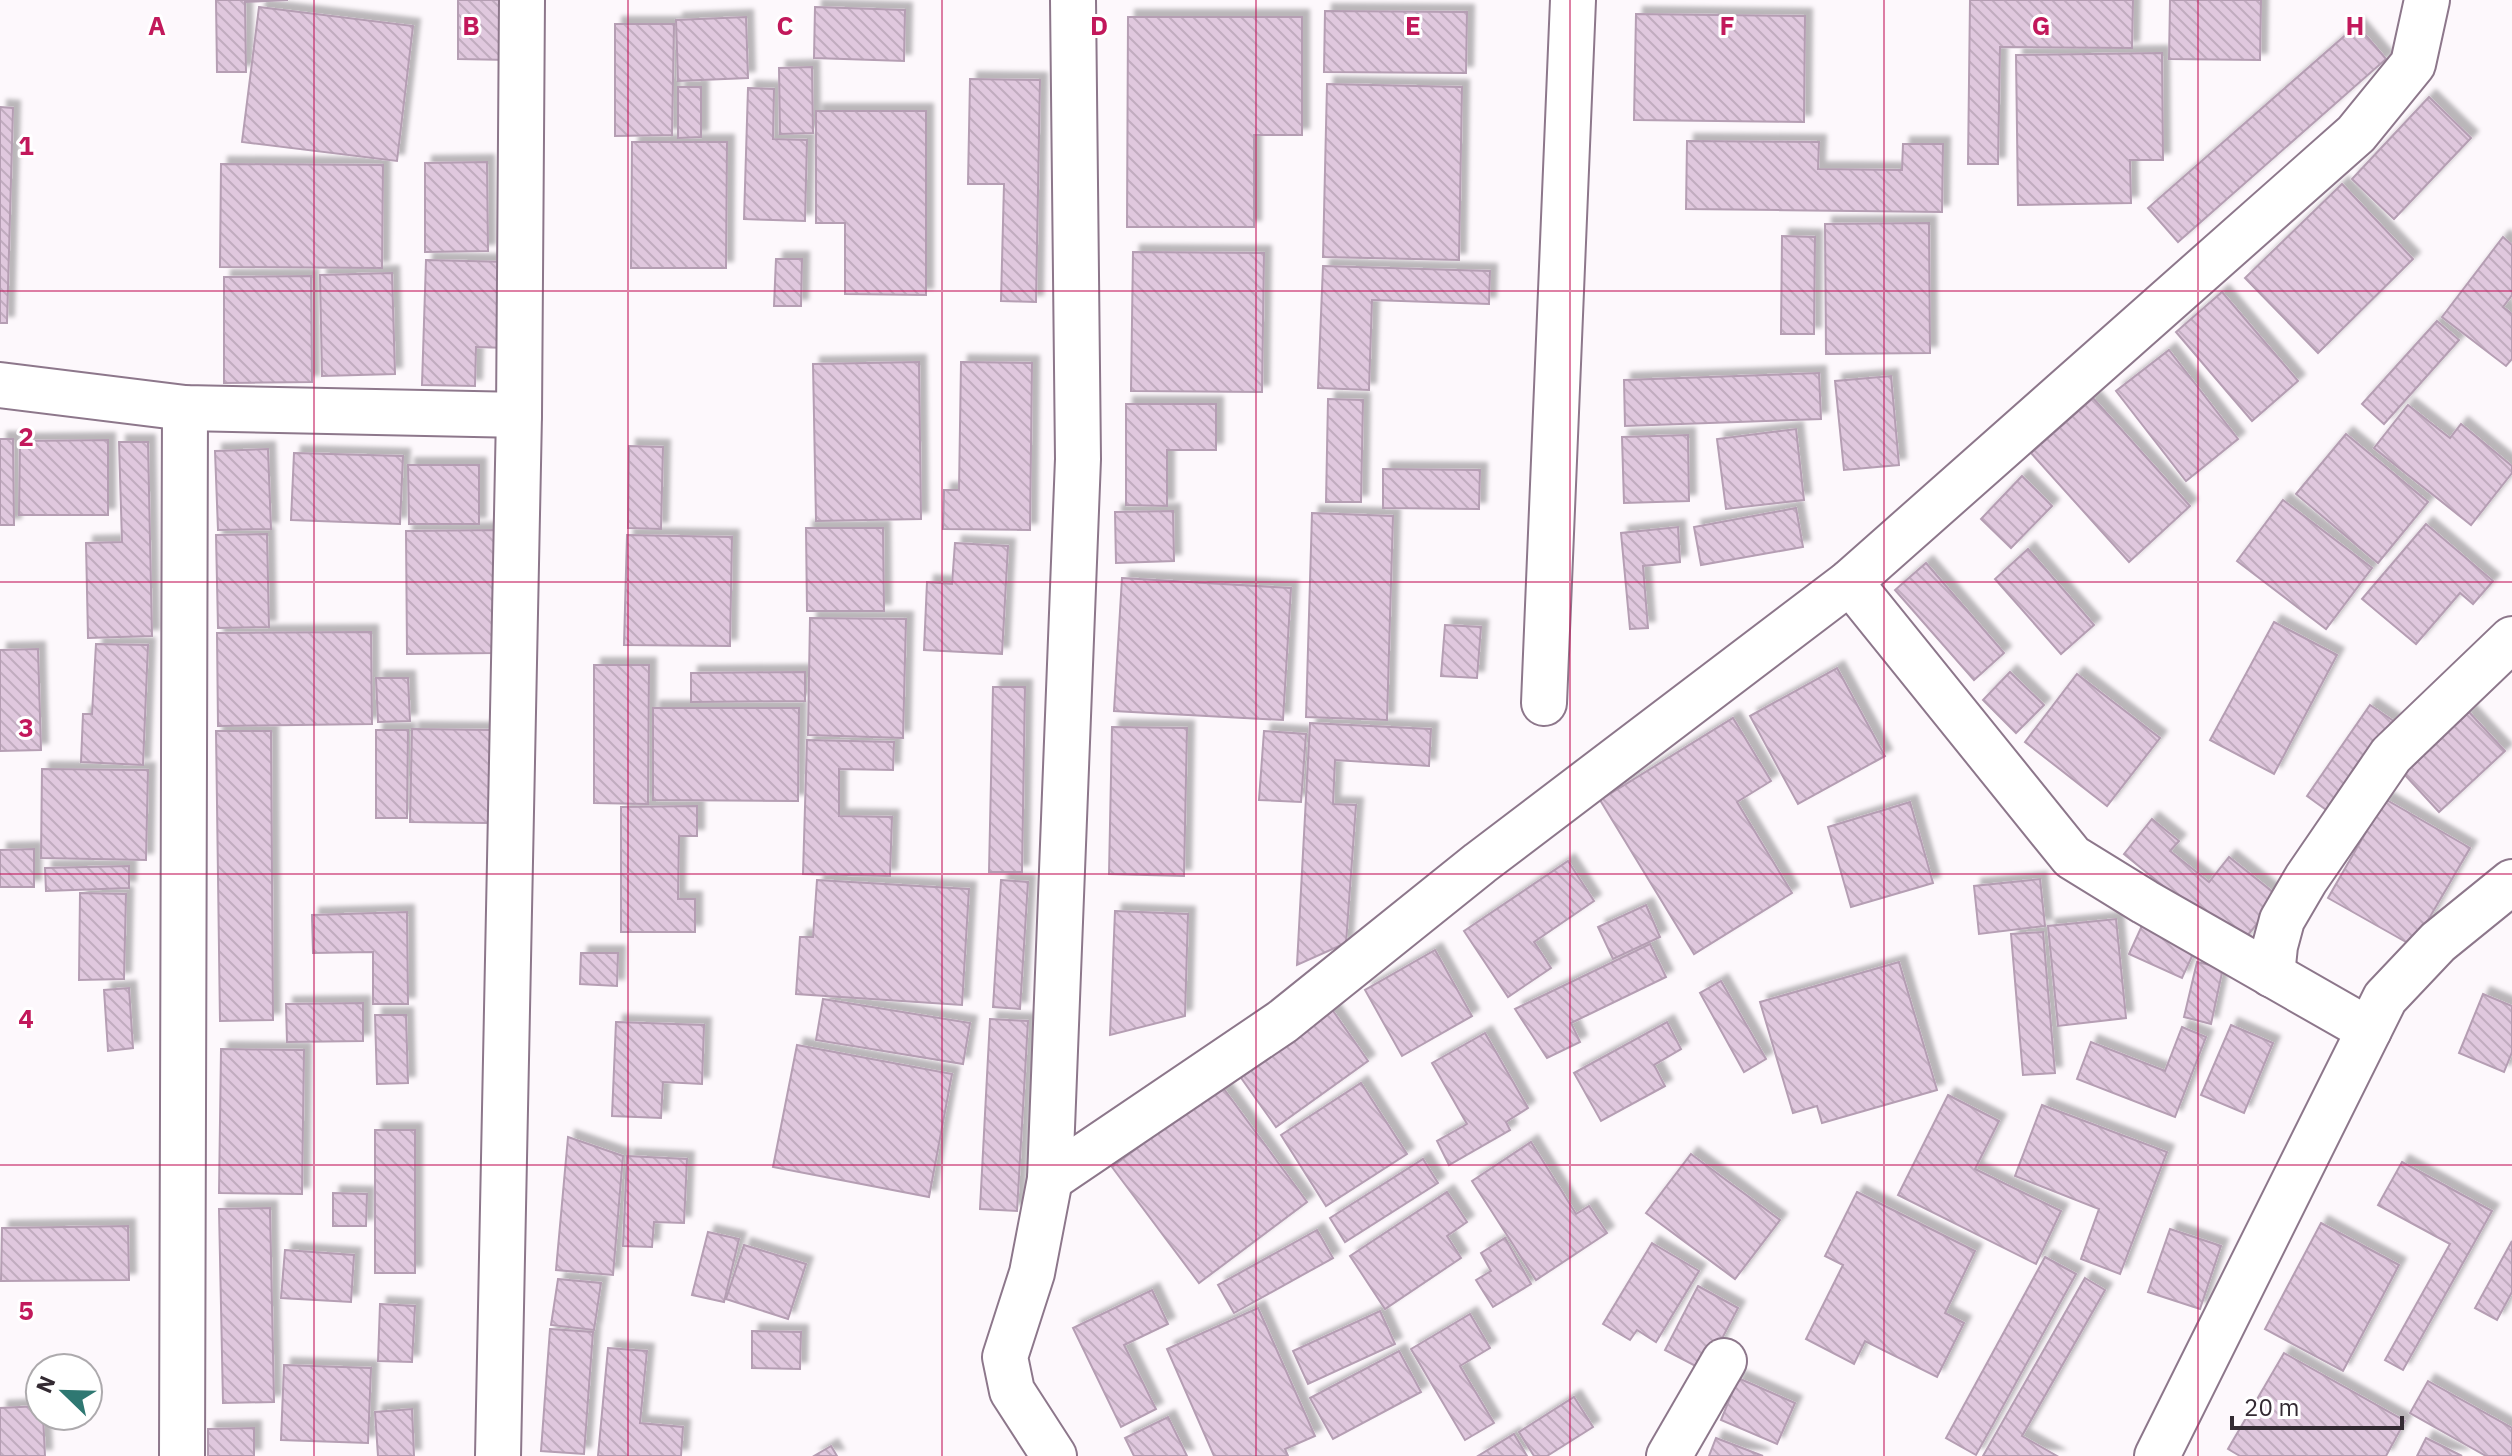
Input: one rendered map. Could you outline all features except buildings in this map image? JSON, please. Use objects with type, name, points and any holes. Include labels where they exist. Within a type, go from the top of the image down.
[{"type":"street","points":[[498,1456],[519,415],[522,0]]},
{"type":"street","points":[[1054,1456],[1012,1391],[1005,1357],[1032,1273],[1050,1179],[1078,459],[1073,0]]},
{"type":"street","points":[[1544,703],[1573,0]]},
{"type":"street","points":[[1050,1179],[1282,1022],[1480,863],[1850,582],[2356,134],[2413,64],[2427,0]]},
{"type":"street","points":[[0,385],[185,408],[519,415]]},
{"type":"street","points":[[182,1456],[185,408]]},
{"type":"street","points":[[1850,582],[2072,857],[2369,1030]]},
{"type":"street","points":[[2272,975],[2282,920],[2306,879],[2391,755],[2512,639]]},
{"type":"street","points":[[2157,1456],[2385,998],[2438,942],[2512,882]]},
{"type":"street","points":[[1669,1456],[1724,1361]]}]
